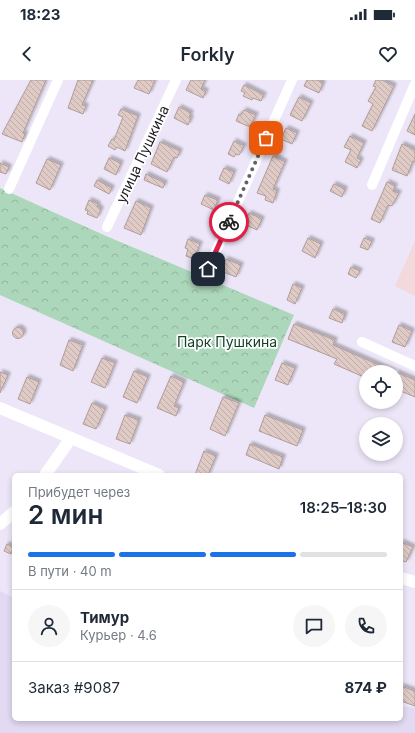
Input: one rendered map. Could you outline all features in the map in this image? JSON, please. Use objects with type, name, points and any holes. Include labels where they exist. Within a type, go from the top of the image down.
[{"type":"street","points":[[9,189],[58,80]]},
{"type":"street","name":"улица Пушкина","points":[[107,227],[176,80]]},
{"type":"street","points":[[208,269],[292,80]]},
{"type":"street","points":[[372,185],[415,84]]},
{"type":"street","points":[[362,342],[415,366]]},
{"type":"street","points":[[0,408],[154,473]]},
{"type":"street","points":[[46,473],[71,438]]},
{"type":"street","points":[[0,524],[12,514]]},
{"type":"street","points":[[403,579],[415,582]]},
{"type":"shaded area","points":[[415,241],[415,296],[395,286]]},
{"type":"shaded area","points":[[0,591],[12,597],[12,721],[403,721],[403,706],[415,708],[415,733],[0,733]]},
{"type":"green space","name":"Парк Пушкина","points":[[0,188],[106,236],[294,315],[254,408],[0,295]]},
{"type":"building","points":[[31,80],[46,80],[23,133],[25,134],[22,142],[2,134]]},
{"type":"building","points":[[78,80],[93,80],[82,105],[86,106],[83,114],[68,108]]},
{"type":"building","points":[[138,80],[155,80],[149,94],[134,88]]},
{"type":"building","points":[[191,80],[205,80],[201,89],[206,91],[203,98],[186,90]]},
{"type":"building","points":[[307,80],[317,80],[323,83],[319,93],[304,86]]},
{"type":"building","points":[[376,80],[382,80],[394,86],[372,131],[362,126],[373,104],[368,101],[376,87],[373,86]]},
{"type":"building","points":[[244,85],[264,95],[261,101],[253,98],[252,100],[243,96],[245,93],[241,91]]},
{"type":"building","points":[[299,97],[311,103],[302,121],[290,115]]},
{"type":"building","points":[[179,107],[191,113],[189,117],[191,118],[188,125],[174,118]]},
{"type":"building","points":[[121,109],[138,116],[125,151],[117,147],[115,150],[108,146],[112,139],[114,140],[123,117],[118,115]]},
{"type":"building","points":[[244,110],[256,115],[250,127],[236,121],[239,114],[241,115]]},
{"type":"building","points":[[415,114],[415,135],[407,131]]},
{"type":"building","points":[[286,128],[297,133],[292,144],[281,139]]},
{"type":"building","points":[[350,136],[364,143],[357,158],[361,160],[357,168],[345,162],[351,150],[344,147]]},
{"type":"building","points":[[234,141],[244,146],[239,155],[236,154],[234,157],[228,154]]},
{"type":"building","points":[[160,142],[180,151],[177,158],[174,157],[167,172],[151,164]]},
{"type":"building","points":[[402,144],[415,150],[415,162],[413,161],[407,176],[392,170]]},
{"type":"building","points":[[273,156],[285,162],[273,189],[277,191],[273,203],[265,200],[266,196],[257,193]]},
{"type":"building","points":[[109,158],[121,163],[116,175],[104,169]]},
{"type":"building","points":[[47,159],[61,165],[50,190],[36,183]]},
{"type":"building","points":[[0,163],[9,167],[6,174],[0,172]]},
{"type":"building","points":[[224,168],[234,172],[229,184],[219,179]]},
{"type":"building","points":[[146,174],[165,183],[163,188],[144,180]]},
{"type":"building","points":[[97,180],[112,188],[109,194],[94,186]]},
{"type":"building","points":[[387,182],[395,186],[393,191],[399,193],[392,206],[388,205],[380,223],[371,219]]},
{"type":"building","points":[[334,184],[345,189],[342,197],[330,191]]},
{"type":"building","points":[[205,195],[218,200],[214,210],[201,204]]},
{"type":"building","points":[[89,200],[98,204],[97,206],[101,209],[97,218],[87,214],[88,211],[85,210]]},
{"type":"building","points":[[136,201],[151,208],[141,235],[124,228]]},
{"type":"building","points":[[249,213],[262,219],[257,230],[244,224]]},
{"type":"building","points":[[308,238],[321,244],[315,258],[302,251]]},
{"type":"building","points":[[364,238],[372,241],[368,250],[360,247]]},
{"type":"building","points":[[188,239],[200,244],[194,259],[186,256],[188,249],[185,248]]},
{"type":"building","points":[[226,259],[241,265],[236,277],[221,271]]},
{"type":"building","points":[[351,267],[360,271],[356,278],[348,274]]},
{"type":"building","points":[[293,284],[302,288],[295,304],[287,300]]},
{"type":"building","points":[[333,309],[345,314],[342,323],[329,318]]},
{"type":"building","points":[[294,324],[335,340],[333,345],[379,365],[359,365],[359,375],[334,364],[337,359],[288,339]]},
{"type":"building","points":[[399,325],[412,331],[405,347],[392,342]]},
{"type":"building","points":[[16,328],[20,328],[22,329],[22,337],[16,338],[13,335],[13,331]]},
{"type":"building","points":[[69,340],[83,345],[73,371],[60,365]]},
{"type":"building","points":[[102,358],[115,363],[105,388],[91,382]]},
{"type":"building","points":[[282,363],[295,368],[288,385],[275,380]]},
{"type":"building","points":[[134,371],[148,377],[137,403],[123,397]]},
{"type":"building","points":[[0,372],[8,375],[0,393]]},
{"type":"building","points":[[403,375],[415,380],[415,397],[403,392]]},
{"type":"building","points":[[171,376],[184,382],[174,406],[179,408],[176,416],[157,408]]},
{"type":"building","points":[[27,377],[39,382],[30,404],[18,399]]},
{"type":"building","points":[[223,397],[239,403],[225,436],[210,429]]},
{"type":"building","points":[[92,403],[105,409],[96,429],[83,424]]},
{"type":"building","points":[[125,415],[139,420],[130,444],[116,439]]},
{"type":"building","points":[[265,415],[303,430],[297,446],[259,431]]},
{"type":"building","points":[[250,444],[283,457],[279,469],[246,455]]},
{"type":"building","points":[[204,451],[216,456],[209,473],[196,473]]},
{"type":"building","points":[[403,543],[413,547],[406,562],[403,561]]},
{"type":"building","points":[[7,544],[12,546],[11,554],[4,551]]},
{"type":"building","points":[[403,687],[415,691],[415,706],[403,702]]},
{"type":"way so far","points":[[229,222],[266,138]]},
{"type":"route","points":[[208,269],[229,222]]}]
